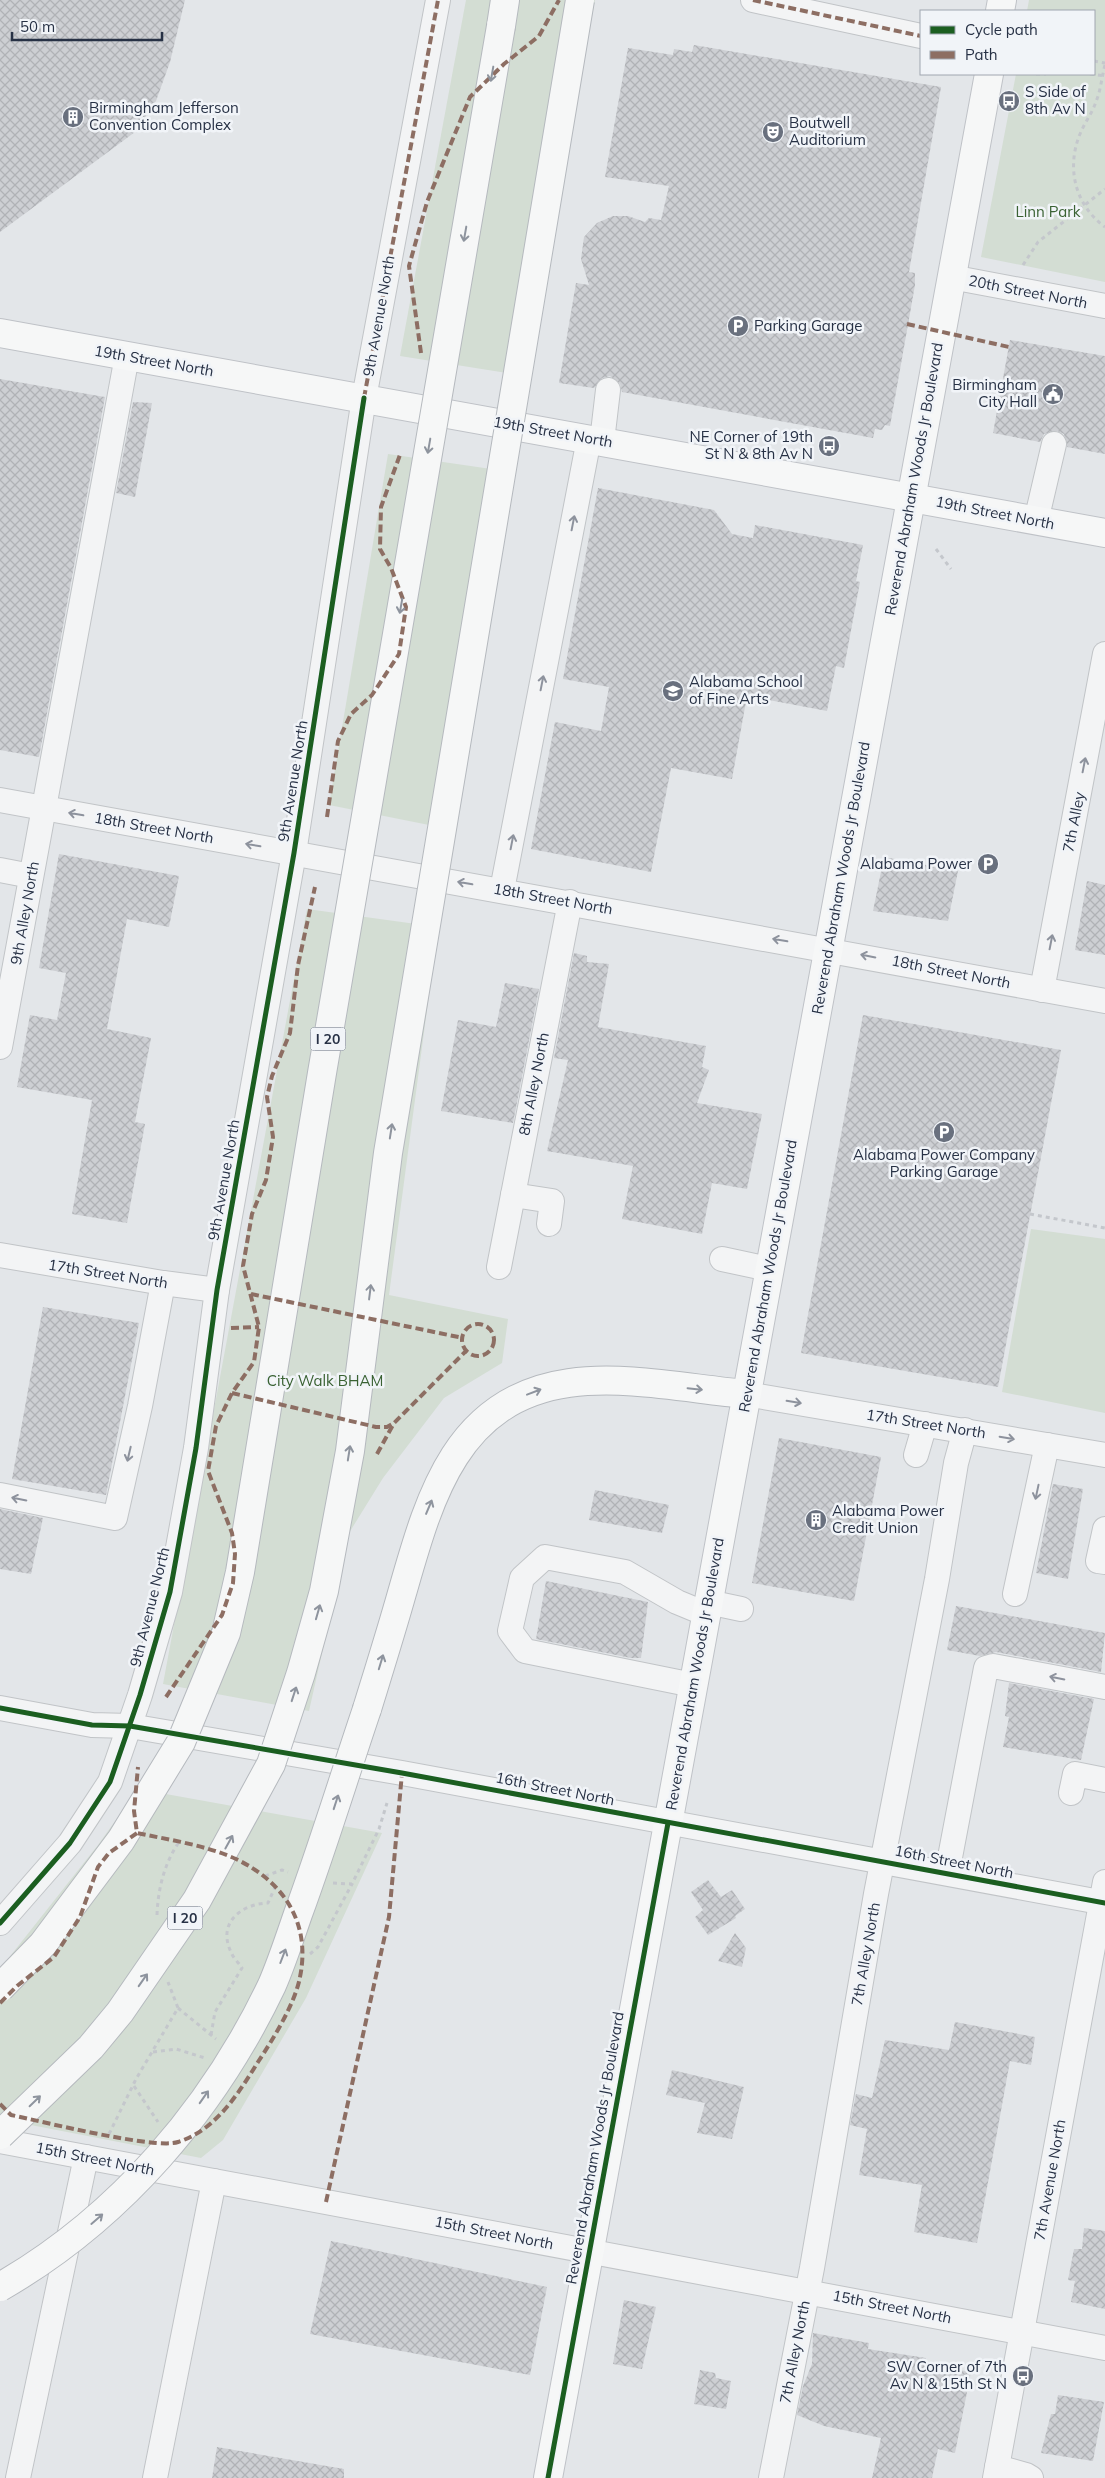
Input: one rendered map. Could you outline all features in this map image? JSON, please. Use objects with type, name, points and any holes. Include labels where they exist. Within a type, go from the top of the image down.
[{"type":"main road","name":"I 20","points":[[0,1988],[44,1944],[121,1840],[181,1742],[226,1633],[240,1572],[325,1053],[505,0]]},
{"type":"main road","name":"I 20","points":[[0,2135],[91,2046],[120,2012],[197,1900],[271,1764],[301,1673],[324,1591],[350,1451],[388,1153],[580,0]]},
{"type":"main road","name":"Reverend Abraham Woods Jr Boulevard","points":[[548,2478],[989,75]]},
{"type":"main road","name":"19th Street North","points":[[0,333],[1105,533]]},
{"type":"main road","points":[[0,2287],[79,2235],[120,2198],[160,2157],[237,2050],[272,1984],[309,1884],[367,1709],[421,1525],[449,1461],[473,1430],[505,1404],[539,1390],[568,1383],[601,1381],[746,1394]]},
{"type":"street","name":"9th Avenue North","points":[[0,1923],[70,1843],[110,1782],[130,1726],[170,1592],[196,1448],[217,1290],[294,853],[364,398],[438,0]]},
{"type":"street","points":[[753,0],[920,36]]},
{"type":"street","name":"20th Street North","points":[[951,277],[1105,306]]},
{"type":"street","name":"9th Alley North","points":[[0,1047],[127,356]]},
{"type":"street","points":[[502,890],[595,440],[608,390]]},
{"type":"street","points":[[1036,520],[1054,444]]},
{"type":"street","name":"7th Alley","points":[[1042,990],[1105,654]]},
{"type":"street","name":"18th Street North","points":[[0,800],[570,902],[1105,1001]]},
{"type":"street","points":[[0,870],[31,876]]},
{"type":"street","name":"8th Alley North","points":[[499,1267],[570,902]]},
{"type":"street","points":[[513,1195],[552,1201],[548,1224]]},
{"type":"street","points":[[722,1259],[769,1268]]},
{"type":"street","name":"17th Street North","points":[[1,1260],[217,1290]]},
{"type":"street","points":[[0,1496],[115,1518],[140,1406],[163,1283]]},
{"type":"street","name":"17th Street North","points":[[746,1394],[965,1430],[1105,1456]]},
{"type":"street","points":[[916,1455],[925,1424]]},
{"type":"street","name":"7th Alley North","points":[[771,2478],[956,1462],[965,1430]]},
{"type":"street","points":[[1015,1594],[1047,1445]]},
{"type":"street","points":[[1105,1529],[1098,1561],[1105,1562]]},
{"type":"street","points":[[693,1685],[525,1651],[510,1631],[522,1578],[546,1557],[625,1572],[677,1602],[707,1608],[740,1609]]},
{"type":"street","points":[[947,1873],[986,1668],[993,1666],[1105,1687]]},
{"type":"street","name":"16th Street North","points":[[0,1708],[92,1724],[130,1726],[402,1773],[947,1873],[1104,1896]]},
{"type":"street","points":[[1071,1793],[1075,1774],[1105,1780]]},
{"type":"street","name":"7th Avenue North","points":[[996,2473],[1104,1896]]},
{"type":"street","name":"15th Street North","points":[[0,2142],[1105,2348]]},
{"type":"street","points":[[18,2478],[86,2157]]},
{"type":"street","points":[[155,2478],[214,2181]]},
{"type":"street","points":[[996,2473],[1026,2475],[1031,2478]]},
{"type":"path","points":[[1105,64],[1098,99],[1080,133],[1074,154],[1074,182],[1084,204],[1105,227]]},
{"type":"path","points":[[1023,266],[1038,242],[1105,189]]},
{"type":"path","points":[[936,549],[951,569]]},
{"type":"path","points":[[1030,1214],[1105,1228]]},
{"type":"path","points":[[307,1957],[318,1947],[352,1884]]},
{"type":"path","points":[[211,2035],[215,2012],[242,1968],[231,1952],[227,1937],[230,1922],[239,1912],[253,1904],[268,1903],[276,1885]]},
{"type":"path","points":[[152,2052],[176,2049],[207,2059]]},
{"type":"path","points":[[133,2086],[139,2097],[164,2129]]},
{"type":"green space","points":[[466,0],[595,0],[526,376],[400,356]]},
{"type":"green space","name":"Linn Park","points":[[1029,0],[1105,0],[1105,282],[981,257],[1016,75],[1095,75],[1095,10],[1027,10]]},
{"type":"green space","points":[[388,454],[505,471],[449,829],[329,805]]},
{"type":"green space","name":"City Walk BHAM","points":[[307,909],[438,927],[389,1295],[508,1319],[502,1363],[444,1398],[383,1478],[349,1533],[309,1711],[163,1684]]},
{"type":"green space","points":[[1031,1229],[1105,1239],[1105,1413],[1002,1392]]},
{"type":"green space","points":[[138,1789],[382,1833],[306,1998],[223,2140],[201,2158],[0,2119],[0,1969],[98,1845]]},
{"type":"building","name":"Birmingham Jefferson Convention Complex","points":[[0,0],[185,0],[170,62],[156,101],[135,132],[0,232]]},
{"type":"building","points":[[694,45],[941,87],[909,272],[915,273],[915,285],[890,426],[885,425],[882,430],[875,429],[873,438],[622,392],[620,384],[610,376],[602,378],[594,388],[559,383],[576,283],[589,285],[581,259],[584,237],[597,223],[613,216],[628,216],[645,222],[649,218],[661,220],[669,186],[605,177],[628,48],[673,55],[674,49],[692,52]]},
{"type":"building","name":"Birmingham City Hall","points":[[1010,340],[1105,356],[1105,454],[1067,447],[1064,434],[1057,431],[1044,434],[1040,442],[993,433]]},
{"type":"building","points":[[0,379],[105,397],[39,757],[0,750]]},
{"type":"building","points":[[133,402],[152,403],[135,497],[116,493]]},
{"type":"building","name":"Alabama School of Fine Arts","points":[[598,488],[714,510],[732,534],[753,538],[755,525],[863,545],[856,581],[860,582],[844,668],[836,666],[827,711],[747,696],[732,779],[671,768],[651,872],[531,849],[555,722],[601,731],[609,687],[563,679]]},
{"type":"building","points":[[59,854],[179,876],[169,927],[127,919],[107,1029],[151,1038],[135,1122],[145,1124],[127,1223],[72,1214],[92,1100],[17,1087],[30,1015],[57,1020],[66,973],[39,968]]},
{"type":"building","points":[[884,857],[958,871],[948,921],[873,911]]},
{"type":"building","points":[[1087,881],[1105,885],[1105,955],[1075,950]]},
{"type":"building","points":[[574,953],[587,956],[587,962],[609,964],[598,1027],[706,1046],[702,1067],[709,1070],[697,1103],[762,1114],[747,1189],[712,1183],[702,1234],[622,1219],[633,1166],[547,1151],[568,1060],[554,1058]]},
{"type":"building","points":[[505,983],[539,989],[513,1123],[441,1111],[458,1020],[496,1027]]},
{"type":"building","name":"Alabama Power Company Parking Garage","points":[[863,1015],[1061,1050],[998,1387],[801,1353]]},
{"type":"building","points":[[43,1307],[139,1323],[106,1495],[12,1479]]},
{"type":"building","name":"Alabama Power Credit Union","points":[[779,1438],[881,1457],[854,1601],[752,1583]]},
{"type":"building","points":[[1053,1484],[1083,1489],[1068,1579],[1036,1573]]},
{"type":"building","points":[[595,1490],[669,1505],[662,1533],[589,1520]]},
{"type":"building","points":[[0,1509],[43,1518],[31,1574],[0,1569]]},
{"type":"building","points":[[546,1581],[648,1602],[641,1658],[631,1658],[536,1639]]},
{"type":"building","points":[[956,1606],[1105,1633],[1101,1672],[996,1652],[980,1656],[947,1650]]},
{"type":"building","points":[[1009,1683],[1094,1699],[1081,1760],[1003,1747],[1009,1717],[1005,1716]]},
{"type":"building","points":[[708,1880],[721,1897],[732,1890],[745,1909],[735,1916],[736,1918],[708,1935],[695,1917],[703,1910],[691,1892]]},
{"type":"building","points":[[735,1933],[746,1948],[742,1967],[718,1961]]},
{"type":"building","points":[[955,2022],[1035,2037],[1031,2065],[1010,2061],[977,2243],[914,2232],[922,2185],[859,2175],[867,2129],[850,2125],[856,2094],[872,2098],[885,2040],[949,2050]]},
{"type":"building","points":[[672,2070],[744,2087],[732,2139],[697,2133],[705,2103],[666,2095]]},
{"type":"building","points":[[1084,2228],[1105,2231],[1105,2309],[1071,2302],[1075,2281],[1068,2280],[1074,2249],[1082,2249]]},
{"type":"building","points":[[331,2241],[547,2287],[530,2375],[310,2334]]},
{"type":"building","points":[[624,2300],[656,2307],[642,2369],[613,2364]]},
{"type":"building","points":[[813,2333],[869,2343],[868,2349],[926,2358],[924,2364],[971,2372],[955,2453],[938,2449],[932,2478],[872,2478],[881,2438],[824,2426],[797,2415],[803,2386],[812,2364]]},
{"type":"building","points":[[700,2370],[715,2373],[716,2378],[731,2381],[726,2409],[694,2404]]},
{"type":"building","points":[[1058,2395],[1104,2402],[1093,2461],[1041,2453],[1051,2414],[1055,2414]]},
{"type":"building","points":[[217,2447],[344,2469],[344,2478],[212,2478]]},
{"type":"marked path","points":[[364,398],[438,0]]},
{"type":"marked path","points":[[421,353],[409,266],[427,202],[470,97],[504,64],[539,36],[559,0]]},
{"type":"marked path","points":[[753,0],[920,36]]},
{"type":"marked path","points":[[907,324],[1009,347]]},
{"type":"marked path","points":[[327,817],[338,741],[351,714],[372,695],[399,654],[406,607],[391,568],[380,549],[381,507],[401,452]]},
{"type":"marked path","points":[[166,1697],[222,1615],[233,1583],[235,1554],[232,1533],[208,1471],[216,1426],[232,1393],[254,1362],[259,1327],[243,1266],[252,1214],[266,1180],[273,1137],[267,1097],[272,1076],[290,1033],[298,965],[315,887]]},
{"type":"marked path","points":[[251,1294],[463,1338]]},
{"type":"marked path","points":[[478,1324],[489,1329],[494,1340],[489,1351],[478,1356],[467,1351],[462,1340],[467,1329],[478,1324]]},
{"type":"marked path","points":[[231,1328],[259,1327]]},
{"type":"marked path","points":[[377,1454],[394,1423],[466,1351]]},
{"type":"marked path","points":[[232,1393],[376,1427],[387,1427],[394,1423]]},
{"type":"marked path","points":[[0,2003],[17,1986],[54,1957],[80,1917],[98,1867],[109,1853],[137,1833],[134,1811],[138,1767]]},
{"type":"marked path","points":[[326,2202],[389,1917],[402,1773]]},
{"type":"marked path","points":[[0,2104],[11,2115],[71,2128],[123,2139],[147,2142],[178,2142],[204,2129],[225,2110],[277,2032],[288,2010],[300,1977],[301,1939],[297,1922],[290,1906],[268,1880],[253,1868],[236,1859],[200,1846],[137,1833]]},
{"type":"cycle path","points":[[0,1923],[70,1843],[110,1782],[140,1695],[170,1592],[196,1448],[217,1290],[294,853],[364,398]]},
{"type":"cycle path","points":[[0,1708],[92,1725],[130,1726],[402,1773],[1105,1903]]},
{"type":"cycle path","points":[[548,2478],[668,1823]]},
{"type":"place","name":"S Side of 8th Av N","points":[[1009,101]]},
{"type":"place","name":"Birmingham Jefferson Convention Complex","points":[[73,117]]},
{"type":"place","name":"Boutwell Auditorium","points":[[773,132]]},
{"type":"place","name":"Parking Garage","points":[[738,326]]},
{"type":"place","name":"Birmingham City Hall","points":[[1053,394]]},
{"type":"place","name":"NE Corner of 19th St N & 8th Av N","points":[[829,446]]},
{"type":"place","name":"Alabama School of Fine Arts","points":[[673,691]]},
{"type":"place","name":"Alabama Power","points":[[988,864]]},
{"type":"place","name":"Alabama Power Company Parking Garage","points":[[944,1132]]},
{"type":"place","name":"Alabama Power Credit Union","points":[[816,1520]]},
{"type":"place","name":"SW Corner of 7th Av N & 15th St N","points":[[1023,2376]]}]
